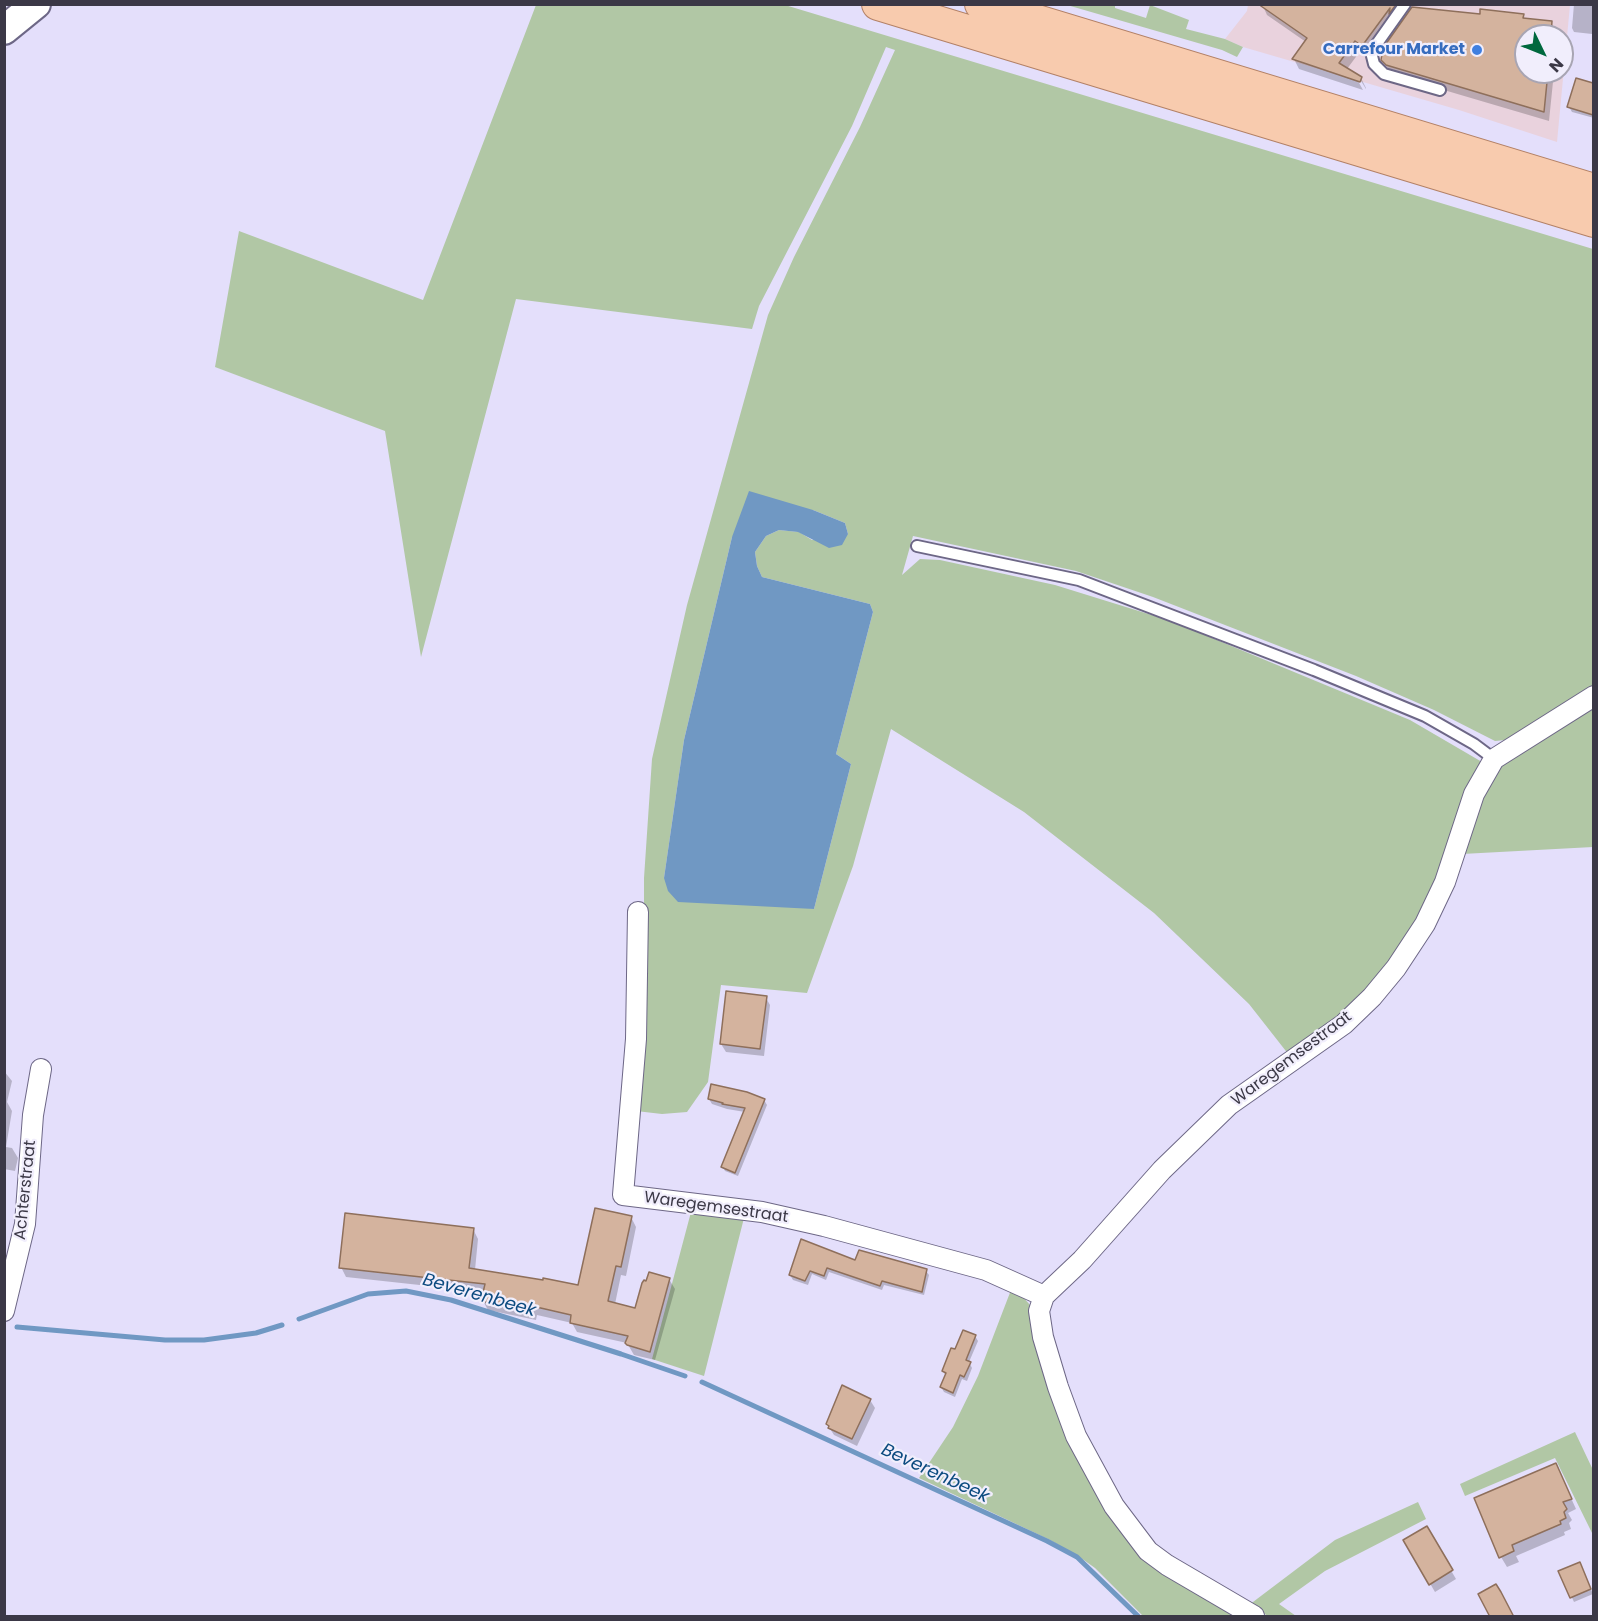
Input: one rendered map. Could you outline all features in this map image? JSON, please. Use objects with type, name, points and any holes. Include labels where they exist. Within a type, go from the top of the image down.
[{"type":"main road","points":[[878,4],[1593,220]]},
{"type":"main road","points":[[981,4],[1593,190]]},
{"type":"street","points":[[4,30],[36,4]]},
{"type":"street","name":"Waregemsestraat","points":[[638,912],[636,1039],[623,1195],[762,1212],[824,1226],[986,1270],[1044,1296],[1082,1260],[1182,1150],[1230,1106],[1344,1024],[1372,997],[1396,968],[1425,924],[1445,882],[1474,794],[1494,759],[1593,696]]},
{"type":"street","name":"Achterstraat","points":[[4,1311],[17,1265],[25,1224],[33,1115],[41,1069]]},
{"type":"street","points":[[1044,1296],[1039,1311],[1043,1337],[1058,1387],[1081,1445],[1114,1506],[1148,1551],[1254,1617]]},
{"type":"lane","points":[[1405,4],[1371,52],[1374,64],[1384,74],[1440,90]]},
{"type":"lane","points":[[917,546],[1079,580],[1314,670],[1425,716],[1474,744],[1494,759]]},
{"type":"shaded area","points":[[1248,5],[1570,5],[1568,24],[1514,24],[1514,84],[1563,84],[1557,142],[1459,110],[1243,47],[1225,39],[1247,11]]},
{"type":"green space","points":[[536,5],[785,5],[1593,249],[1593,692],[1506,740],[1495,741],[1434,710],[1356,676],[1153,597],[1076,571],[913,536],[902,575],[920,559],[940,560],[1055,585],[1171,621],[1410,720],[1482,762],[1437,886],[1402,950],[1356,1004],[1289,1055],[1249,1004],[1154,913],[1024,812],[891,729],[853,866],[807,993],[721,985],[708,1082],[687,1112],[662,1114],[636,1111],[644,1001],[644,878],[652,759],[687,605],[768,315],[895,50],[886,47],[852,126],[759,306],[752,329],[516,299],[421,657],[385,431],[215,367],[239,231],[423,300]],"holes":[[[813,510],[845,523],[848,534],[812,540],[799,532],[779,530],[766,536],[755,552],[757,566],[762,577],[870,604],[873,612],[836,754],[851,764],[814,909],[664,878],[684,740],[732,537]]]},
{"type":"green space","points":[[1067,5],[1115,5],[1115,8],[1146,18],[1150,5],[1189,20],[1186,29],[1225,39],[1243,47],[1237,57],[1222,50]]},
{"type":"green space","points":[[1593,706],[1593,847],[1462,854],[1491,777],[1505,761]]},
{"type":"green space","points":[[691,1212],[744,1218],[704,1376],[652,1359]]},
{"type":"green space","points":[[1016,1289],[1030,1305],[1058,1404],[1123,1527],[1246,1616],[1143,1616],[1095,1568],[1081,1558],[1050,1540],[919,1478],[953,1427],[978,1376],[1011,1290]]},
{"type":"green space","points":[[1575,1432],[1593,1470],[1593,1535],[1555,1458],[1465,1496],[1460,1484]]},
{"type":"green space","points":[[1418,1502],[1426,1519],[1325,1571],[1279,1604],[1296,1616],[1268,1616],[1249,1605],[1335,1540]]},
{"type":"water","points":[[749,491],[813,510],[845,523],[848,534],[842,545],[829,548],[798,532],[779,530],[766,536],[755,552],[757,566],[762,577],[870,604],[873,612],[836,754],[851,764],[814,909],[678,902],[668,891],[664,878],[684,740],[732,537]]},
{"type":"building","points":[[1258,4],[1393,4],[1395,6],[1389,14],[1390,8],[1362,46],[1355,41],[1339,63],[1362,77],[1360,82],[1292,59],[1307,38]]},
{"type":"building","points":[[1412,7],[1480,14],[1480,9],[1524,14],[1523,18],[1552,21],[1552,24],[1514,24],[1514,84],[1547,84],[1544,112],[1386,65],[1381,60],[1383,48]]},
{"type":"building","points":[[1576,78],[1593,83],[1593,115],[1567,107]]},
{"type":"building","points":[[726,991],[767,996],[760,1049],[720,1044]]},
{"type":"building","points":[[711,1084],[747,1092],[765,1099],[735,1173],[721,1167],[745,1108],[708,1099]]},
{"type":"building","points":[[595,1208],[632,1216],[621,1267],[616,1266],[608,1301],[635,1308],[642,1283],[646,1281],[649,1272],[670,1278],[650,1352],[627,1345],[625,1343],[628,1336],[570,1323],[571,1315],[532,1306],[531,1311],[481,1301],[485,1284],[339,1268],[345,1213],[474,1228],[469,1268],[578,1285]]},
{"type":"building","points":[[801,1239],[855,1260],[859,1250],[927,1269],[922,1292],[882,1281],[880,1286],[827,1268],[824,1276],[810,1271],[805,1281],[789,1275]]},
{"type":"building","points":[[963,1330],[976,1335],[966,1360],[971,1362],[964,1377],[960,1375],[953,1393],[940,1387],[946,1373],[942,1371],[951,1348],[955,1349]]},
{"type":"building","points":[[842,1385],[871,1399],[852,1439],[828,1428],[826,1424]]},
{"type":"building","points":[[1556,1463],[1572,1499],[1563,1502],[1567,1509],[1564,1512],[1566,1518],[1560,1521],[1561,1524],[1512,1545],[1514,1551],[1499,1558],[1474,1498]]},
{"type":"building","points":[[1427,1526],[1453,1570],[1429,1585],[1403,1540]]},
{"type":"building","points":[[1580,1562],[1591,1589],[1570,1598],[1558,1571]]},
{"type":"building","points":[[1496,1584],[1514,1617],[1490,1617],[1478,1594]]},
{"type":"waterway","name":"Beverenbeek","points":[[299,1319],[368,1294],[406,1291],[451,1300],[685,1376]]},
{"type":"waterway","name":"Beverenbeek","points":[[17,1327],[165,1340],[204,1340],[256,1333],[282,1325]]},
{"type":"waterway","name":"Beverenbeek","points":[[702,1382],[1047,1541],[1077,1557],[1138,1616]]},
{"type":"place","name":"Carrefour Market","points":[[1477,50]]}]
